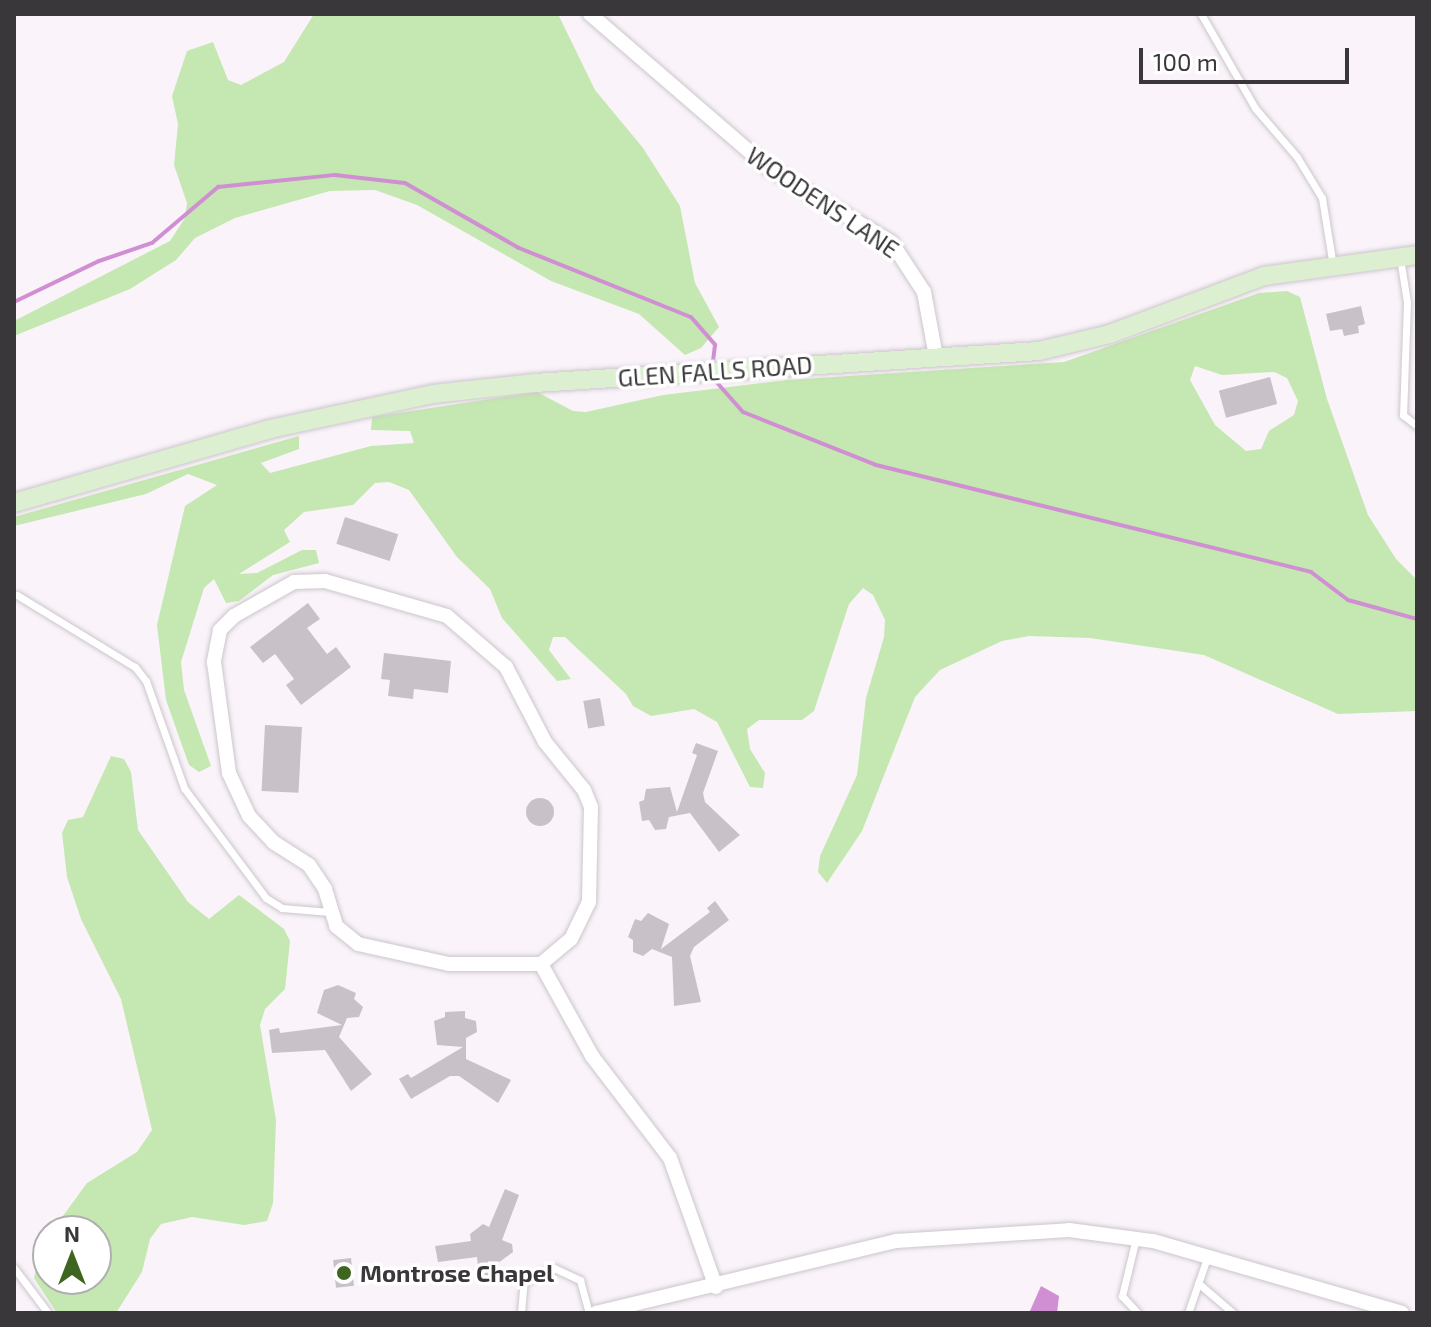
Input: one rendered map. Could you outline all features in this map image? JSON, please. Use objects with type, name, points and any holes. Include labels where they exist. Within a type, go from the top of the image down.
[{"type":"street","name":"WOODENS LANE","points":[[590,14],[767,167],[892,243],[924,292],[936,357]]},
{"type":"street","name":"GLEN FALLS ROAD","points":[[14,503],[270,429],[395,401],[489,387],[1071,345],[1243,282],[1409,257]]},
{"type":"street","points":[[308,580],[388,603],[431,608],[466,627],[519,684],[545,742],[584,790],[594,842],[589,902],[571,939],[541,964],[449,964],[372,947],[343,935],[330,912],[320,878],[273,842],[238,797],[229,773],[215,674],[215,644],[234,616],[280,588],[308,580]]},
{"type":"street","points":[[541,964],[592,1056],[670,1158],[716,1287]]},
{"type":"street","points":[[596,1313],[621,1311],[896,1241],[1038,1230],[1136,1238],[1208,1255],[1402,1313]]},
{"type":"lane","points":[[1201,14],[1255,108],[1297,157],[1322,198],[1333,268]]},
{"type":"lane","points":[[1409,257],[1403,415],[1417,426]]},
{"type":"lane","points":[[17,595],[141,674],[184,788],[266,898],[282,908],[330,912]]},
{"type":"lane","points":[[1136,1238],[1122,1296],[1138,1313]]},
{"type":"lane","points":[[1188,1313],[1208,1255]]},
{"type":"lane","points":[[14,1268],[48,1313]]},
{"type":"lane","points":[[521,1313],[524,1281],[554,1268],[580,1280],[589,1313]]},
{"type":"lane","points":[[1198,1283],[1233,1313]]},
{"type":"green space","points":[[314,14],[558,14],[595,90],[643,148],[680,206],[695,283],[719,327],[701,348],[685,355],[639,314],[551,281],[417,205],[375,190],[330,191],[235,218],[195,238],[176,260],[130,289],[14,336],[14,321],[170,241],[185,218],[187,203],[174,165],[178,124],[172,96],[187,51],[213,42],[228,80],[241,85],[284,62]]},
{"type":"green space","points":[[1287,291],[1300,297],[1327,399],[1368,515],[1396,559],[1417,580],[1417,711],[1338,714],[1204,655],[1090,638],[1029,636],[1002,641],[940,670],[915,697],[862,831],[827,883],[818,872],[820,856],[857,775],[866,698],[884,637],[885,620],[873,595],[863,588],[849,604],[814,711],[802,720],[759,720],[747,729],[750,749],[765,773],[763,788],[750,787],[717,722],[694,709],[651,716],[633,706],[626,694],[565,637],[553,637],[549,650],[571,679],[557,681],[502,618],[490,589],[457,557],[409,490],[389,482],[375,483],[353,505],[304,512],[284,530],[290,542],[239,574],[257,573],[302,550],[316,550],[319,563],[273,575],[239,601],[226,603],[214,579],[204,588],[181,662],[184,690],[211,766],[199,772],[189,765],[166,700],[157,625],[185,506],[217,485],[188,474],[146,494],[14,526],[14,517],[299,436],[299,449],[261,463],[270,473],[371,446],[414,443],[410,431],[371,430],[372,417],[537,392],[573,411],[586,412],[663,395],[787,380],[1064,362],[1259,293]],"holes":[[[1195,366],[1222,375],[1274,372],[1287,378],[1298,401],[1294,415],[1269,431],[1261,449],[1246,451],[1215,425],[1190,380]]]},
{"type":"green space","points":[[111,756],[124,759],[131,772],[138,830],[188,902],[209,919],[239,895],[284,929],[290,941],[285,989],[265,1009],[260,1025],[276,1120],[273,1203],[267,1221],[244,1225],[192,1217],[161,1224],[150,1239],[142,1272],[116,1313],[57,1313],[45,1295],[112,1295],[112,1215],[64,1215],[87,1183],[137,1152],[152,1130],[121,999],[81,919],[67,877],[62,833],[68,820],[83,817]]},
{"type":"shaded area","points":[[1041,1286],[1059,1296],[1057,1313],[1029,1313]]},
{"type":"building","points":[[1361,306],[1365,324],[1358,326],[1359,333],[1344,336],[1342,329],[1330,331],[1326,314]]},
{"type":"building","points":[[1270,377],[1277,404],[1226,418],[1219,391]]},
{"type":"building","points":[[345,517],[398,534],[390,561],[336,544]]},
{"type":"building","points":[[308,603],[320,619],[307,628],[327,654],[336,647],[351,667],[301,705],[286,685],[294,679],[275,654],[263,663],[250,647]]},
{"type":"building","points":[[384,653],[451,661],[448,693],[414,689],[413,699],[388,696],[390,680],[381,679]]},
{"type":"building","points":[[600,698],[605,726],[588,729],[583,701]]},
{"type":"building","points":[[265,725],[302,727],[298,793],[262,791]]},
{"type":"building","points":[[696,743],[718,751],[703,793],[705,802],[740,835],[719,852],[690,813],[669,817],[666,829],[655,830],[649,820],[642,821],[639,802],[644,800],[646,789],[670,787],[677,812],[697,755],[692,753]]},
{"type":"building","points":[[540,798],[550,802],[554,812],[550,822],[540,826],[530,822],[526,812],[530,802]]},
{"type":"building","points":[[715,901],[729,920],[694,947],[690,956],[701,1002],[674,1006],[672,957],[652,949],[643,956],[633,952],[633,940],[628,937],[635,919],[641,921],[648,913],[669,924],[661,949],[710,912],[707,908]]},
{"type":"building","points":[[338,985],[356,993],[354,999],[363,1007],[359,1017],[347,1018],[339,1037],[372,1074],[351,1091],[325,1050],[272,1053],[269,1030],[279,1028],[280,1033],[342,1025],[317,1013],[324,990]]},
{"type":"building","points":[[465,1011],[465,1018],[476,1021],[477,1032],[466,1038],[466,1059],[511,1080],[498,1103],[459,1076],[450,1076],[411,1099],[399,1079],[408,1074],[411,1078],[463,1047],[437,1045],[434,1021],[445,1017],[445,1012]]},
{"type":"building","points":[[505,1189],[519,1195],[502,1240],[512,1244],[513,1252],[498,1263],[500,1273],[489,1280],[479,1276],[477,1257],[438,1262],[435,1246],[471,1241],[470,1234],[483,1224],[489,1227]]},
{"type":"building","name":"Montrose Chapel","points":[[351,1258],[354,1286],[336,1288],[333,1260]]},
{"type":"waterway","points":[[14,302],[99,261],[152,243],[218,187],[335,175],[405,183],[519,248],[691,317],[715,345],[712,368]]},
{"type":"waterway","points":[[712,377],[743,412],[876,465],[1311,572],[1348,600],[1417,619]]},
{"type":"place","name":"Montrose Chapel","points":[[344,1273]]}]
